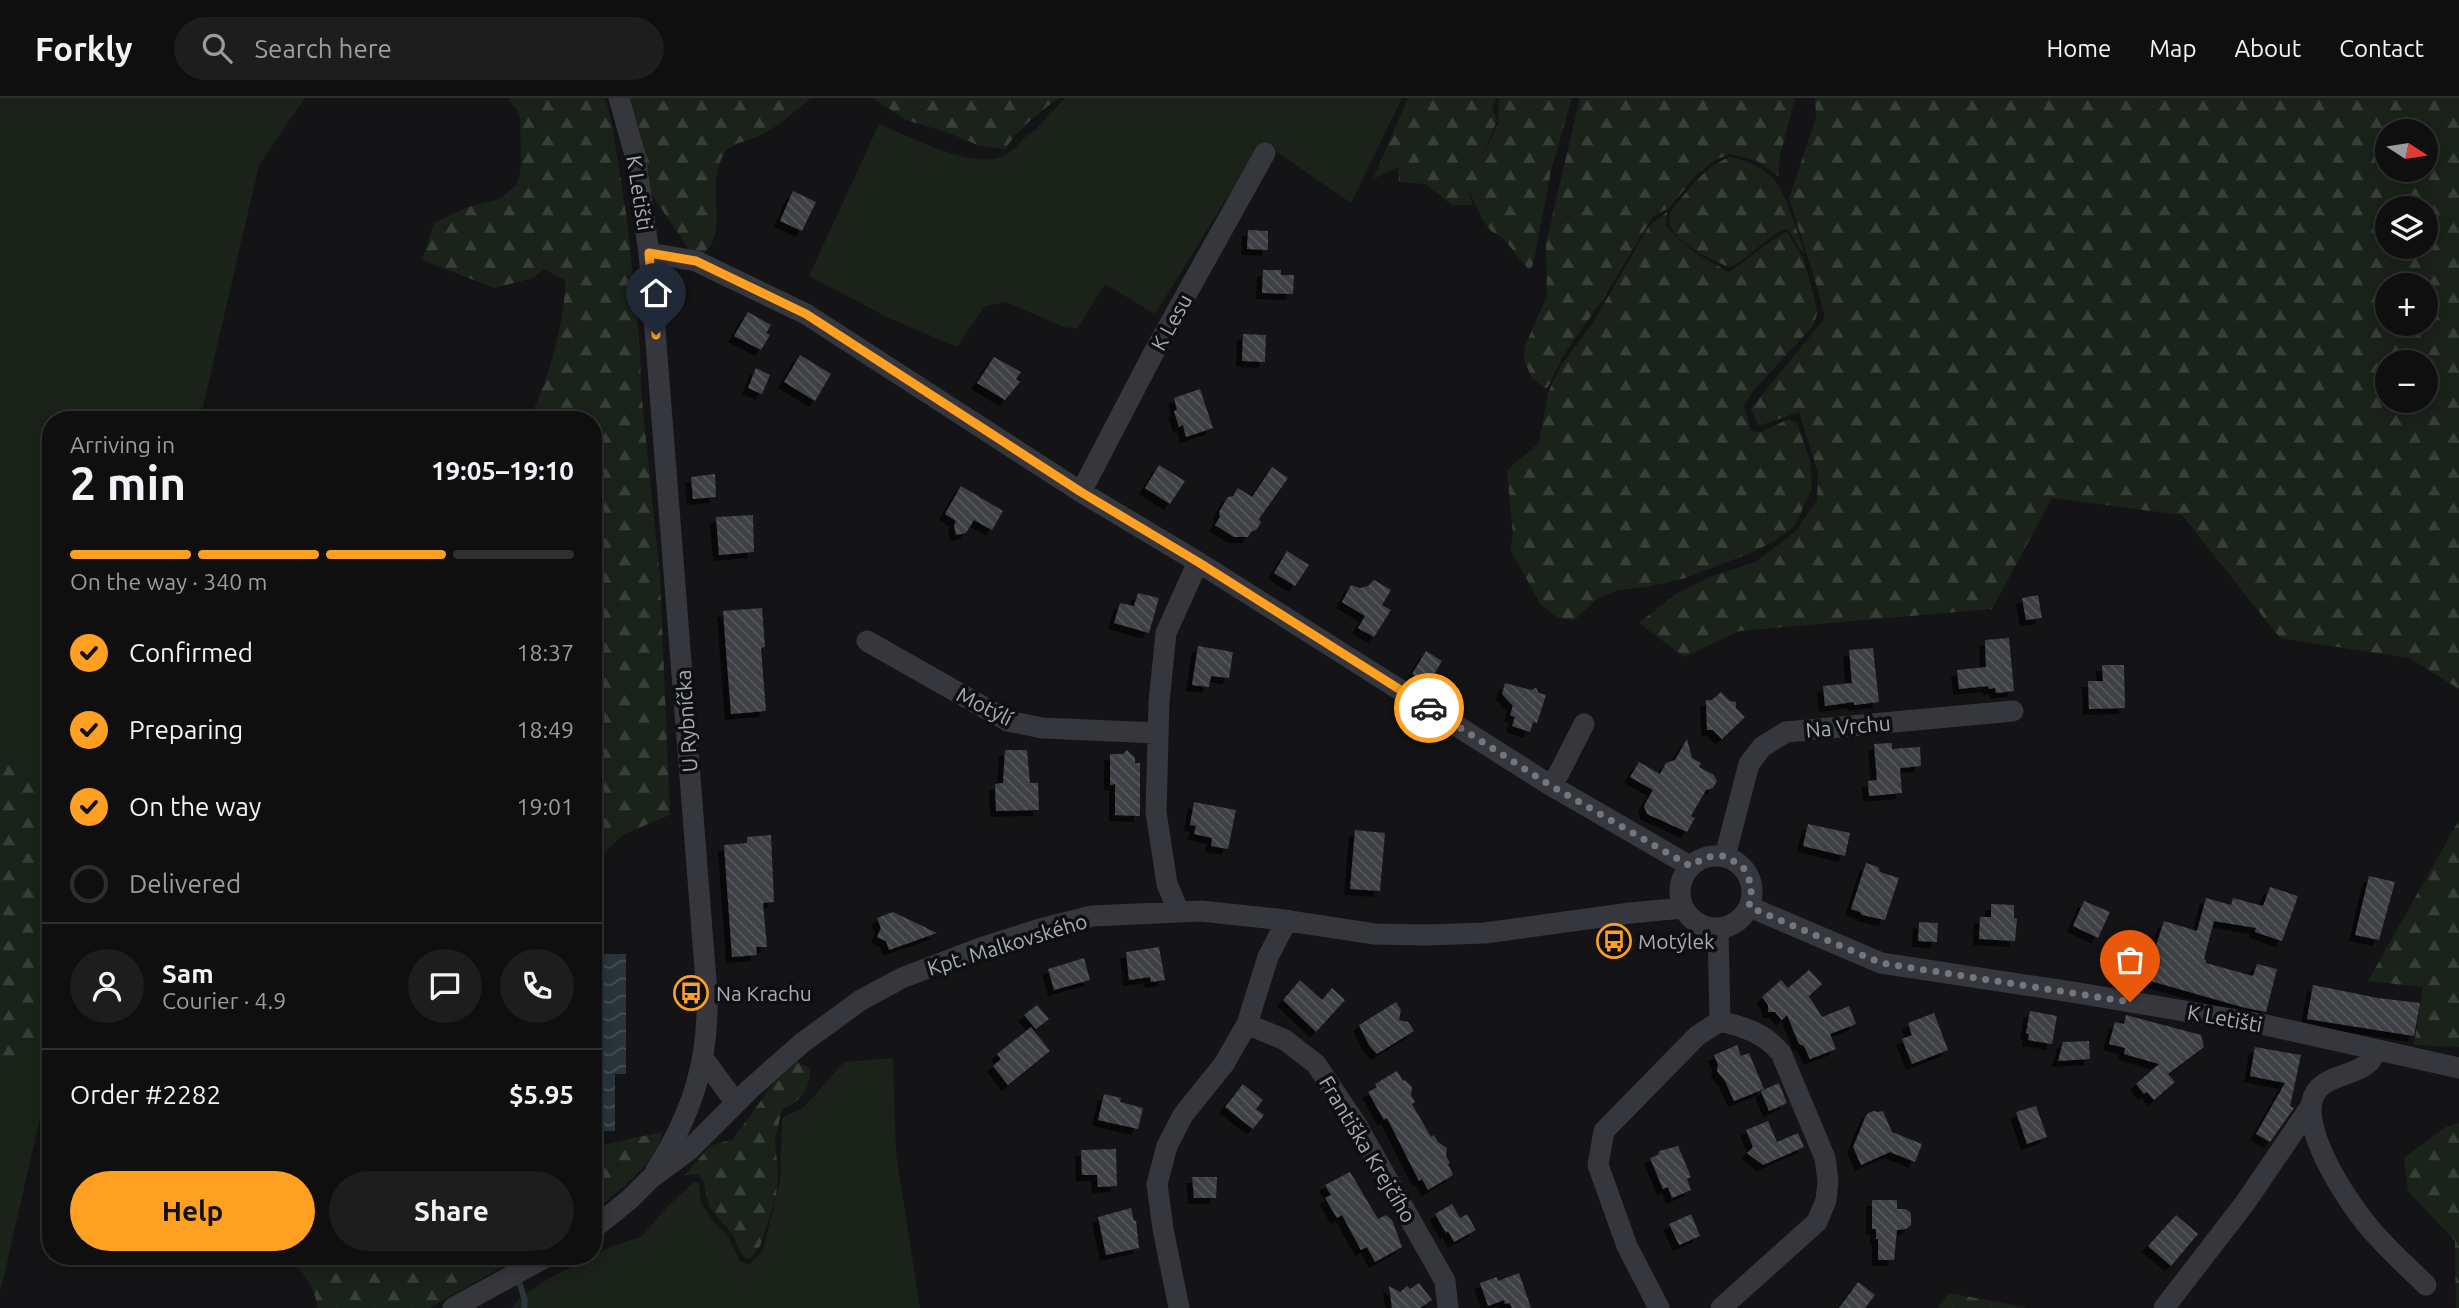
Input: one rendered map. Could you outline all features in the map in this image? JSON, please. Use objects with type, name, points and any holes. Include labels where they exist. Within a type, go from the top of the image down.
[{"type":"street","name":"K Letišti","points":[[619,98],[635,155],[649,253],[696,261],[806,314],[1081,492],[1198,562],[1550,785],[1690,866]]},
{"type":"street","name":"K Lesu","points":[[1081,492],[1153,354],[1265,153]]},
{"type":"street","name":"U Rybníčka","points":[[649,253],[708,994],[708,1030],[698,1081],[679,1132],[651,1178]]},
{"type":"street","points":[[1179,912],[1167,884],[1156,812],[1159,702],[1166,632],[1198,562]]},
{"type":"street","name":"Motýlí","points":[[867,641],[1008,721],[1042,728],[1158,733]]},
{"type":"street","name":"Na Vrchu","points":[[1725,856],[1749,764],[1762,747],[1786,732],[2013,711]]},
{"type":"street","points":[[1550,785],[1558,775],[1584,723]]},
{"type":"street","points":[[1725,856],[1743,867],[1752,886],[1749,907],[1737,922],[1718,929],[1698,924],[1683,908],[1680,886],[1690,866],[1706,857],[1725,856]]},
{"type":"street","name":"K Letišti","points":[[1749,907],[1881,963],[2261,1024],[2459,1068]]},
{"type":"street","name":"Kpt. Malkovského","points":[[651,1178],[689,1150],[802,1043],[861,1000],[902,978],[980,948],[1092,916],[1201,911],[1287,920],[1375,934],[1450,934],[1485,933],[1683,908]]},
{"type":"street","points":[[1179,1308],[1157,1184],[1167,1146],[1183,1115],[1224,1064],[1247,1024],[1268,957],[1287,920]]},
{"type":"street","points":[[1718,929],[1720,1021]]},
{"type":"street","points":[[1658,1308],[1628,1246],[1598,1166],[1604,1131],[1697,1036],[1720,1021],[1747,1028],[1770,1040],[1781,1053],[1825,1158],[1828,1181],[1826,1200],[1817,1222],[1721,1308]]},
{"type":"street","name":"Františka Krejčího","points":[[1247,1024],[1285,1040],[1316,1064],[1356,1124],[1445,1281],[1448,1308]]},
{"type":"street","points":[[2164,1308],[2245,1203],[2311,1106],[2318,1089],[2367,1065],[2376,1051]]},
{"type":"street","points":[[703,1058],[736,1103]]},
{"type":"street","points":[[2311,1106],[2313,1126],[2321,1152],[2348,1196],[2368,1227],[2426,1285]]},
{"type":"street","points":[[602,1221],[651,1178]]},
{"type":"street","points":[[453,1308],[532,1265]]},
{"type":"green space","points":[[0,98],[305,98],[259,165],[202,411],[42,411],[42,1110],[0,1293]]},
{"type":"green space","points":[[508,98],[605,98],[612,124],[627,220],[660,576],[670,815],[624,834],[602,855],[602,411],[533,411],[554,351],[562,314],[565,280],[544,269],[533,278],[494,288],[422,260],[434,223],[468,207],[500,199],[517,184],[521,168],[520,115]]},
{"type":"green space","points":[[630,98],[811,98],[773,128],[731,146],[725,152],[716,179],[715,233],[703,254],[690,251],[646,186],[641,135]]},
{"type":"green space","points":[[873,98],[1059,98],[1029,121],[1005,149],[980,146],[906,120]]},
{"type":"green space","points":[[1065,98],[1402,98],[1351,203],[1265,144],[1227,198],[1155,314],[1105,284],[1077,329],[1064,327],[1006,302],[984,307],[957,347],[889,318],[809,276],[879,124],[960,156],[992,159],[1013,149]]},
{"type":"green space","points":[[1408,98],[1497,98],[1492,109],[1497,121],[1482,156],[1498,124],[1499,98],[1572,98],[1551,171],[1533,265],[1529,270],[1503,238],[1491,231],[1481,217],[1469,190],[1472,205],[1452,205],[1425,184],[1399,182],[1398,167],[1373,179]]},
{"type":"green space","points":[[1580,98],[1795,98],[1780,156],[1778,176],[1757,161],[1731,154],[1717,159],[1697,174],[1669,208],[1653,216],[1603,299],[1563,356],[1548,387],[1544,388],[1532,378],[1524,360],[1525,346],[1547,296],[1546,243]]},
{"type":"green space","points":[[1815,98],[2459,98],[2459,689],[2409,658],[2280,638],[2182,515],[2052,498],[1992,609],[1739,631],[1684,657],[1639,623],[1676,594],[1712,576],[1755,562],[1795,532],[1817,500],[1818,472],[1799,412],[1758,426],[1751,408],[1825,318],[1789,198],[1816,118]]},
{"type":"green space","points":[[1729,157],[1755,165],[1772,178],[1784,197],[1804,253],[1786,229],[1729,267],[1680,239],[1669,221],[1675,205],[1704,173]]},
{"type":"green space","points":[[1667,212],[1666,226],[1680,240],[1729,272],[1787,232],[1803,258],[1815,300],[1817,314],[1813,326],[1753,391],[1744,405],[1751,431],[1761,432],[1789,419],[1797,423],[1810,461],[1812,488],[1795,526],[1751,553],[1685,578],[1648,587],[1618,590],[1598,598],[1573,621],[1557,617],[1541,605],[1510,549],[1513,535],[1507,470],[1539,443],[1548,393],[1560,367],[1594,321],[1649,226]]},
{"type":"green space","points":[[13,753],[42,775],[42,822],[37,828],[28,854],[42,854],[42,1033],[23,1056],[0,1061],[0,760]]},
{"type":"green space","points":[[2459,820],[2459,1047],[2414,1045],[2423,987],[2368,981]]},
{"type":"green space","points":[[893,1058],[896,1153],[920,1308],[511,1308],[522,1296],[575,1265],[602,1265],[602,1251],[641,1237],[692,1182],[699,1183],[701,1203],[728,1236],[740,1261],[749,1265],[763,1251],[780,1180],[782,1118],[804,1107],[844,1062]]},
{"type":"green space","points":[[797,1062],[810,1068],[809,1082],[799,1099],[782,1109],[775,1140],[778,1175],[776,1196],[760,1246],[751,1258],[745,1258],[733,1235],[710,1208],[703,1181],[698,1174],[685,1175],[710,1146],[733,1139],[773,1084]]},
{"type":"green space","points":[[2459,1123],[2459,1308],[2456,1308],[2455,1241],[2408,1191],[2404,1158],[2446,1127]]},
{"type":"green space","points":[[662,1132],[659,1143],[645,1165],[602,1204],[602,1145]]},
{"type":"green space","points":[[295,1265],[505,1265],[430,1308],[317,1308],[314,1293]]},
{"type":"green space","points":[[1949,1293],[2029,1308],[1937,1308]]},
{"type":"water","points":[[602,954],[626,954],[626,1074],[615,1074],[615,1131],[602,1131]]},
{"type":"building","points":[[793,191],[816,202],[802,231],[780,221]]},
{"type":"building","points":[[1248,230],[1268,231],[1268,250],[1247,249]]},
{"type":"building","points":[[1263,270],[1281,270],[1281,275],[1294,275],[1293,294],[1262,293]]},
{"type":"building","points":[[748,312],[771,325],[766,333],[770,335],[761,350],[734,336]]},
{"type":"building","points":[[1243,334],[1266,335],[1265,362],[1242,361]]},
{"type":"building","points":[[800,355],[831,374],[815,401],[784,382]]},
{"type":"building","points":[[994,357],[1021,372],[1016,379],[1020,382],[1005,400],[977,383]]},
{"type":"building","points":[[756,368],[770,375],[762,394],[748,388]]},
{"type":"building","points":[[1200,389],[1213,428],[1186,437],[1183,425],[1179,427],[1174,411],[1177,410],[1174,398]]},
{"type":"building","points":[[1159,465],[1185,481],[1170,504],[1145,488]]},
{"type":"building","points":[[1272,467],[1288,478],[1259,519],[1261,523],[1256,530],[1248,537],[1234,537],[1215,525],[1228,497],[1233,496],[1238,488],[1252,497]]},
{"type":"building","points":[[715,474],[716,497],[693,499],[691,477]]},
{"type":"building","points":[[961,486],[1003,511],[992,530],[974,520],[966,533],[956,535],[956,521],[945,514]]},
{"type":"building","points":[[753,515],[754,552],[719,555],[716,517]]},
{"type":"building","points":[[1287,551],[1309,565],[1295,586],[1274,573]]},
{"type":"building","points":[[1374,580],[1391,590],[1382,605],[1391,610],[1374,637],[1358,628],[1365,616],[1342,602],[1351,585],[1360,588],[1368,586]]},
{"type":"building","points":[[1138,593],[1159,598],[1149,633],[1114,623],[1120,603],[1134,606]]},
{"type":"building","points":[[2038,595],[2042,618],[2026,620],[2022,598]]},
{"type":"building","points":[[762,608],[765,647],[761,648],[766,711],[731,714],[723,611]]},
{"type":"building","points":[[2009,638],[2014,691],[1996,693],[1995,688],[1989,689],[1988,686],[1959,689],[1957,670],[1986,667],[1985,640]]},
{"type":"building","points":[[1198,646],[1233,652],[1229,678],[1211,676],[1209,687],[1192,685]]},
{"type":"building","points":[[1873,648],[1879,702],[1825,706],[1823,686],[1852,683],[1849,650]]},
{"type":"building","points":[[1426,651],[1442,661],[1428,684],[1412,674]]},
{"type":"building","points":[[2102,665],[2124,665],[2125,708],[2089,709],[2088,681],[2103,681]]},
{"type":"building","points":[[1505,683],[1531,690],[1536,688],[1539,693],[1546,695],[1537,723],[1533,722],[1530,732],[1512,726],[1515,717],[1510,715],[1513,706],[1502,694]]},
{"type":"building","points":[[1721,692],[1730,701],[1736,702],[1736,708],[1745,717],[1722,739],[1713,730],[1707,730],[1706,700],[1712,700]]},
{"type":"building","points":[[1687,739],[1692,758],[1701,763],[1699,767],[1714,775],[1717,781],[1713,788],[1706,790],[1691,816],[1695,818],[1687,832],[1647,814],[1644,806],[1653,790],[1630,777],[1639,762],[1660,774],[1666,763],[1675,760]]},
{"type":"building","points":[[1892,743],[1892,749],[1920,747],[1921,766],[1900,768],[1902,793],[1869,796],[1868,781],[1877,780],[1874,744]]},
{"type":"building","points":[[1005,750],[1027,750],[1030,783],[1038,783],[1039,810],[996,811],[995,784],[1003,783]]},
{"type":"building","points":[[1127,750],[1135,758],[1135,763],[1140,763],[1140,816],[1115,815],[1115,784],[1110,785],[1110,754],[1123,754]]},
{"type":"building","points":[[1194,802],[1236,810],[1228,849],[1211,846],[1212,838],[1194,834],[1196,826],[1190,825]]},
{"type":"building","points":[[1808,824],[1850,833],[1845,856],[1803,846]]},
{"type":"building","points":[[1355,830],[1385,833],[1380,891],[1350,889]]},
{"type":"building","points":[[771,835],[774,902],[763,903],[767,947],[756,947],[757,955],[732,957],[724,845],[747,843],[747,837]]},
{"type":"building","points":[[1866,863],[1878,867],[1880,872],[1899,878],[1885,920],[1862,915],[1851,909]]},
{"type":"building","points":[[2369,876],[2395,882],[2379,940],[2355,935]]},
{"type":"building","points":[[2270,887],[2298,896],[2282,941],[2255,932],[2256,928],[2214,921],[2204,959],[2206,963],[2253,976],[2257,964],[2277,969],[2266,1012],[2112,970],[2119,944],[2154,952],[2164,921],[2197,931],[2206,898],[2231,905],[2233,898],[2263,906]]},
{"type":"building","points":[[2084,901],[2110,912],[2098,938],[2073,926]]},
{"type":"building","points":[[1991,904],[2014,905],[2014,918],[2017,919],[2015,941],[1979,939],[1980,917],[1991,917]]},
{"type":"building","points":[[893,912],[937,933],[889,950],[886,941],[877,937],[881,928],[877,918]]},
{"type":"building","points":[[1919,922],[1938,923],[1937,942],[1918,941]]},
{"type":"building","points":[[1159,947],[1165,980],[1151,982],[1150,977],[1129,980],[1126,952]]},
{"type":"building","points":[[1084,958],[1090,980],[1054,990],[1048,969]]},
{"type":"building","points":[[1809,970],[1822,984],[1809,996],[1822,1017],[1849,1006],[1856,1024],[1830,1034],[1836,1049],[1810,1059],[1804,1046],[1799,1044],[1787,1015],[1782,1020],[1775,1012],[1768,1012],[1768,1005],[1762,997],[1781,980],[1788,988]]},
{"type":"building","points":[[1300,980],[1322,1000],[1332,988],[1345,1000],[1316,1032],[1283,1000]]},
{"type":"building","points":[[2313,985],[2420,1003],[2414,1036],[2307,1019]]},
{"type":"building","points":[[1396,1002],[1401,1010],[1399,1020],[1408,1022],[1414,1031],[1377,1054],[1359,1025]]},
{"type":"building","points":[[1037,1005],[1049,1019],[1036,1029],[1024,1015]]},
{"type":"building","points":[[2030,1011],[2057,1016],[2052,1044],[2028,1040],[2029,1034],[2026,1033]]},
{"type":"building","points":[[1934,1013],[1948,1050],[1912,1064],[1902,1039],[1912,1035],[1908,1023]]},
{"type":"building","points":[[2126,1015],[2201,1035],[2204,1047],[2168,1074],[2175,1082],[2154,1100],[2147,1092],[2144,1094],[2136,1084],[2159,1064],[2124,1054],[2125,1048],[2109,1044],[2115,1022],[2124,1024]]},
{"type":"building","points":[[1031,1027],[1050,1051],[1008,1085],[993,1066],[1001,1059],[997,1054]]},
{"type":"building","points":[[2089,1041],[2090,1059],[2058,1061],[2063,1042]]},
{"type":"building","points":[[1737,1045],[1741,1056],[1749,1053],[1764,1089],[1734,1101],[1717,1071],[1714,1055]]},
{"type":"building","points":[[2255,1047],[2301,1055],[2290,1106],[2294,1108],[2270,1142],[2256,1134],[2285,1083],[2250,1076]]},
{"type":"building","points":[[1397,1071],[1403,1081],[1412,1087],[1411,1095],[1415,1102],[1412,1104],[1431,1137],[1434,1135],[1438,1142],[1447,1148],[1446,1156],[1453,1175],[1428,1190],[1422,1179],[1419,1181],[1387,1118],[1384,1120],[1368,1092],[1377,1087],[1375,1084]]},
{"type":"building","points":[[1779,1083],[1787,1103],[1769,1111],[1761,1091]]},
{"type":"building","points":[[1243,1084],[1263,1100],[1256,1109],[1264,1115],[1253,1129],[1225,1107]]},
{"type":"building","points":[[1104,1094],[1121,1098],[1120,1102],[1143,1108],[1138,1129],[1098,1120]]},
{"type":"building","points":[[2036,1106],[2047,1137],[2027,1144],[2016,1112]]},
{"type":"building","points":[[1883,1111],[1892,1132],[1922,1144],[1915,1162],[1890,1152],[1861,1165],[1853,1147],[1865,1118],[1868,1113]]},
{"type":"building","points":[[1768,1121],[1777,1142],[1798,1133],[1804,1147],[1763,1165],[1747,1153],[1753,1147],[1746,1130]]},
{"type":"building","points":[[1678,1146],[1691,1177],[1687,1179],[1691,1190],[1672,1198],[1668,1187],[1663,1189],[1650,1158],[1658,1155],[1659,1151]]},
{"type":"building","points":[[1116,1149],[1117,1186],[1098,1187],[1097,1175],[1082,1175],[1081,1150]]},
{"type":"building","points":[[1350,1172],[1378,1219],[1386,1215],[1392,1220],[1402,1247],[1375,1262],[1367,1247],[1361,1250],[1342,1215],[1337,1218],[1325,1198],[1331,1195],[1325,1185]]},
{"type":"building","points":[[1192,1177],[1217,1177],[1216,1198],[1194,1198]]},
{"type":"building","points":[[1872,1200],[1897,1200],[1897,1209],[1906,1209],[1911,1213],[1911,1225],[1897,1230],[1894,1260],[1878,1260],[1878,1239],[1876,1229],[1872,1229]]},
{"type":"building","points":[[1452,1204],[1460,1218],[1467,1214],[1476,1230],[1454,1242],[1435,1214]]},
{"type":"building","points":[[1131,1208],[1134,1221],[1136,1220],[1139,1248],[1106,1255],[1098,1217]]},
{"type":"building","points":[[1691,1214],[1700,1236],[1679,1245],[1669,1224]]},
{"type":"building","points":[[2176,1215],[2198,1234],[2171,1266],[2148,1246]]},
{"type":"building","points":[[1519,1273],[1531,1308],[1512,1308],[1510,1303],[1505,1304],[1504,1300],[1488,1306],[1480,1283],[1497,1277],[1498,1281]]},
{"type":"building","points":[[1858,1282],[1875,1295],[1865,1308],[1839,1308]]},
{"type":"building","points":[[1419,1283],[1432,1300],[1420,1308],[1392,1308],[1389,1286],[1400,1292],[1407,1286],[1410,1289]]},
{"type":"waterway","points":[[518,1278],[525,1301],[524,1308]]},
{"type":"way so far","points":[[1429,708],[1550,785],[1690,866],[1706,857],[1725,856],[1743,867],[1752,886],[1749,907],[1881,963],[2130,1002]]},
{"type":"place","name":"Motýlek","points":[[1614,941]]},
{"type":"place","name":"Na Krachu","points":[[691,993]]},
{"type":"route","points":[[656,335],[649,253],[696,261],[806,314],[1081,492],[1198,562],[1429,708]]}]
